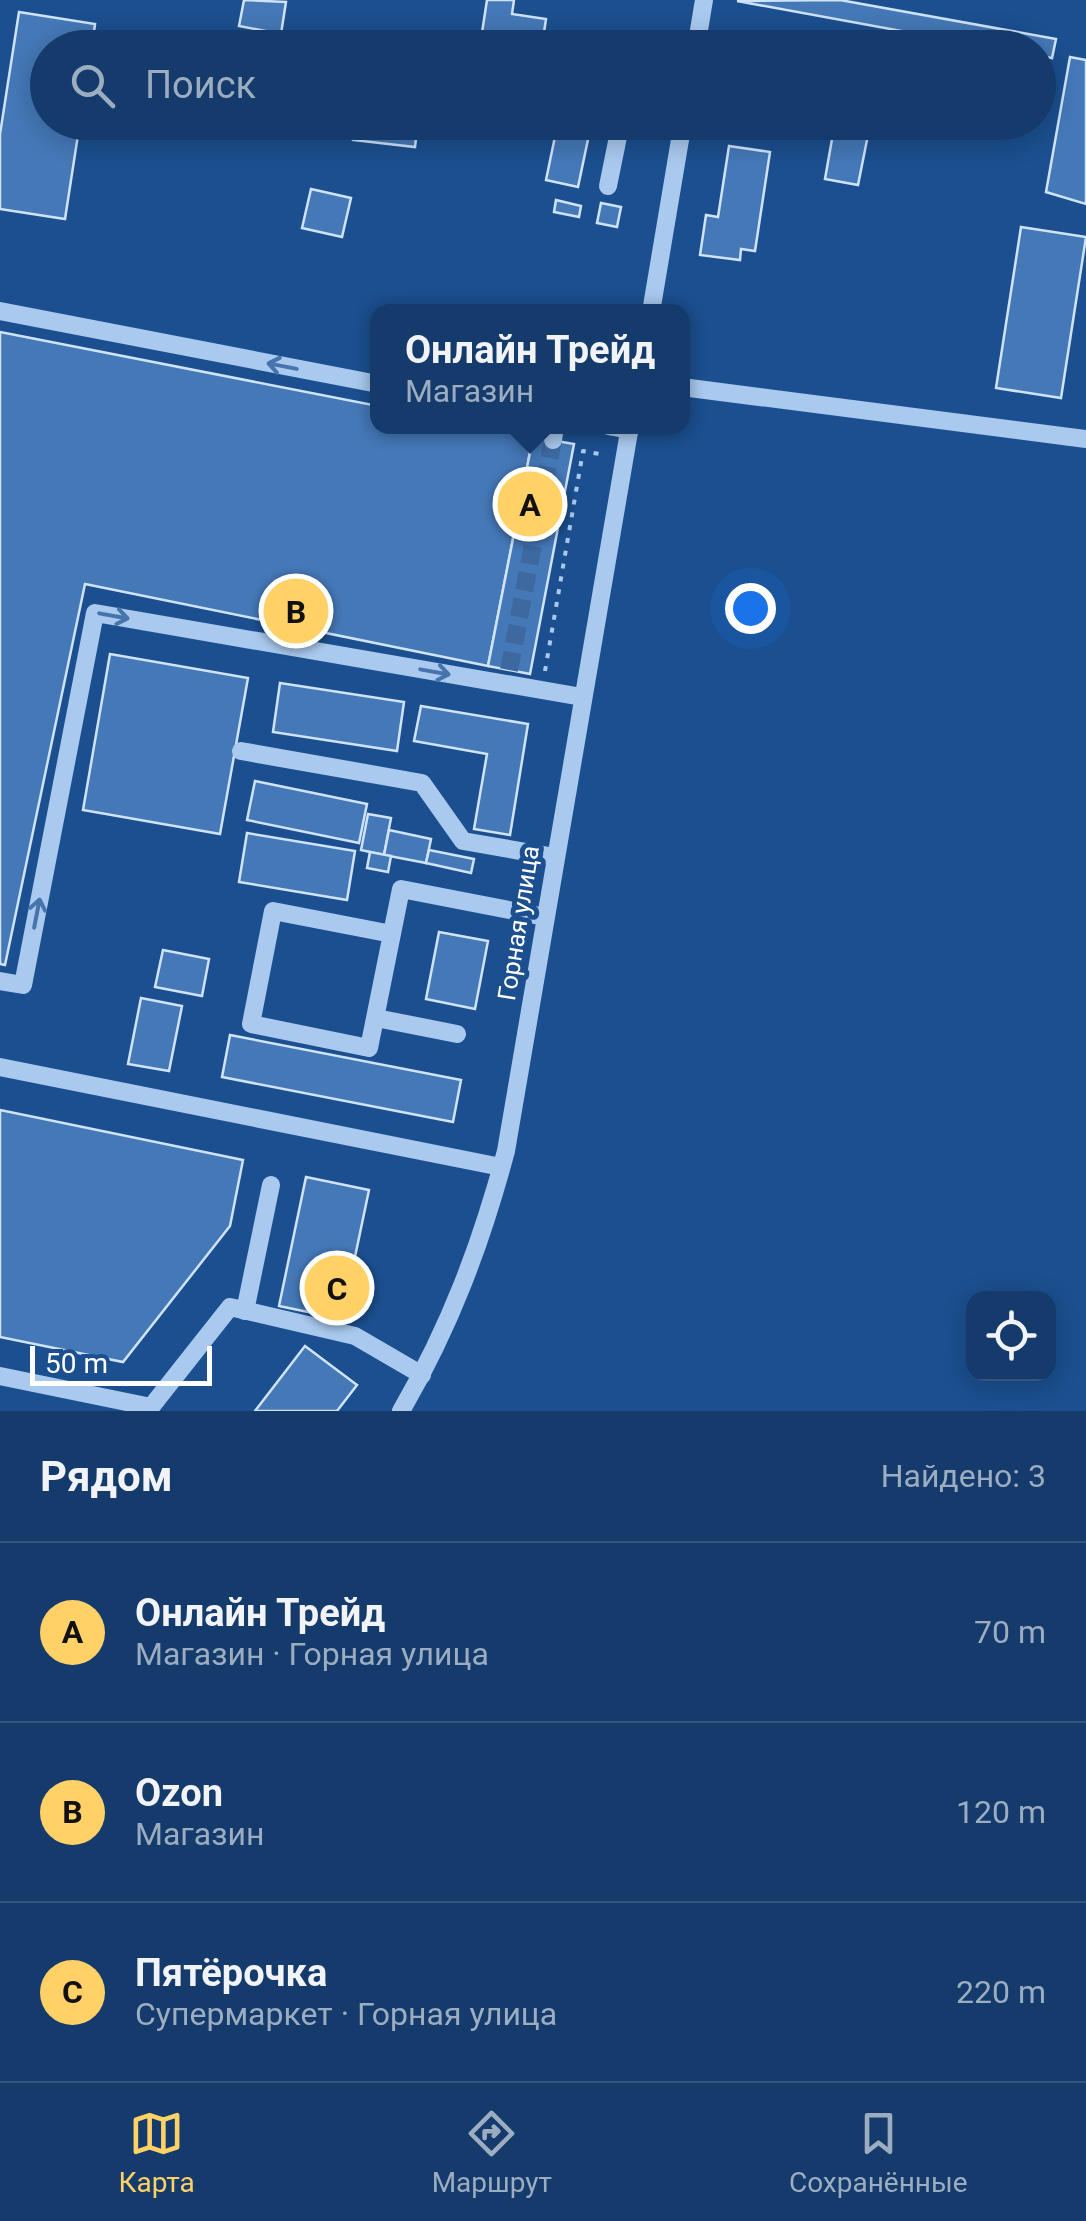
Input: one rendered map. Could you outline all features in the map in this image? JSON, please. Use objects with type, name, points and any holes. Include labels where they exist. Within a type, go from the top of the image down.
[{"type":"street","points":[[699,30],[704,0]]},
{"type":"street","points":[[608,186],[617,140]]},
{"type":"street","points":[[652,304],[680,140]]},
{"type":"street","points":[[0,311],[370,382]]},
{"type":"street","points":[[690,388],[1086,439]]},
{"type":"street","name":"Горная улица","points":[[402,1411],[474,1262],[501,1168],[629,434]]},
{"type":"street","points":[[0,981],[23,985],[95,613],[480,680],[508,677],[541,690],[582,697]]},
{"type":"street","points":[[241,750],[422,783],[463,840],[555,857]]},
{"type":"street","points":[[392,934],[273,911],[251,1024],[370,1048],[401,889],[545,917]]},
{"type":"street","points":[[376,1018],[457,1034]]},
{"type":"street","points":[[0,1067],[501,1168]]},
{"type":"street","points":[[245,1311],[271,1185]]},
{"type":"street","points":[[0,1376],[151,1407],[230,1308],[354,1336],[422,1375]]},
{"type":"path","points":[[541,690],[583,451],[624,459]]},
{"type":"building","points":[[244,0],[286,2],[282,30],[239,26]]},
{"type":"building","points":[[487,0],[514,0],[512,14],[546,19],[544,30],[482,30]]},
{"type":"building","points":[[840,0],[1006,30],[896,30],[737,1]]},
{"type":"building","points":[[19,12],[95,24],[94,30],[30,30],[30,140],[77,140],[65,219],[0,209],[0,134]]},
{"type":"building","points":[[1070,57],[1086,60],[1086,204],[1046,192]]},
{"type":"building","points":[[353,140],[416,140],[415,147]]},
{"type":"building","points":[[554,140],[588,140],[578,187],[546,180]]},
{"type":"building","points":[[832,140],[867,140],[858,185],[825,179]]},
{"type":"building","points":[[729,146],[770,152],[755,251],[741,249],[740,260],[700,255],[706,215],[718,217]]},
{"type":"building","points":[[311,189],[351,198],[342,237],[302,228]]},
{"type":"building","points":[[556,200],[581,206],[579,217],[554,212]]},
{"type":"building","points":[[601,203],[621,207],[617,227],[597,223]]},
{"type":"building","points":[[1021,227],[1086,237],[1061,398],[996,388]]},
{"type":"building","points":[[0,332],[370,404],[370,434],[533,437],[488,666],[85,584],[5,965],[0,964]]},
{"type":"building","points":[[533,437],[574,444],[530,674],[488,666]]},
{"type":"building","points":[[110,654],[248,678],[220,834],[83,810]]},
{"type":"building","points":[[280,683],[404,702],[397,751],[273,732]]},
{"type":"building","points":[[421,706],[528,724],[510,835],[474,829],[487,754],[414,741]]},
{"type":"building","points":[[255,781],[367,804],[359,843],[247,820]]},
{"type":"building","points":[[368,814],[391,818],[384,855],[361,850]]},
{"type":"building","points":[[389,830],[431,839],[426,863],[384,855]]},
{"type":"building","points":[[247,833],[355,851],[347,900],[239,882]]},
{"type":"building","points":[[429,850],[474,859],[471,873],[426,863]]},
{"type":"building","points":[[370,852],[391,856],[388,872],[367,868]]},
{"type":"building","points":[[439,932],[488,941],[475,1009],[426,999]]},
{"type":"building","points":[[163,950],[209,959],[202,996],[155,987]]},
{"type":"building","points":[[141,998],[182,1006],[169,1071],[128,1064]]},
{"type":"building","points":[[230,1035],[461,1080],[453,1122],[222,1077]]},
{"type":"building","points":[[0,1110],[243,1160],[230,1226],[123,1362],[0,1337]]},
{"type":"building","points":[[306,1177],[369,1190],[342,1319],[279,1306]]},
{"type":"building","points":[[305,1346],[357,1385],[337,1411],[255,1411]]},
{"type":"tunnel","points":[[509,670],[553,440]]},
{"type":"place","name":"Онлайн Трейд","points":[[530,504]]},
{"type":"place","name":"Ozon","points":[[296,611]]},
{"type":"place","name":"Пятёрочка","points":[[337,1288]]}]
